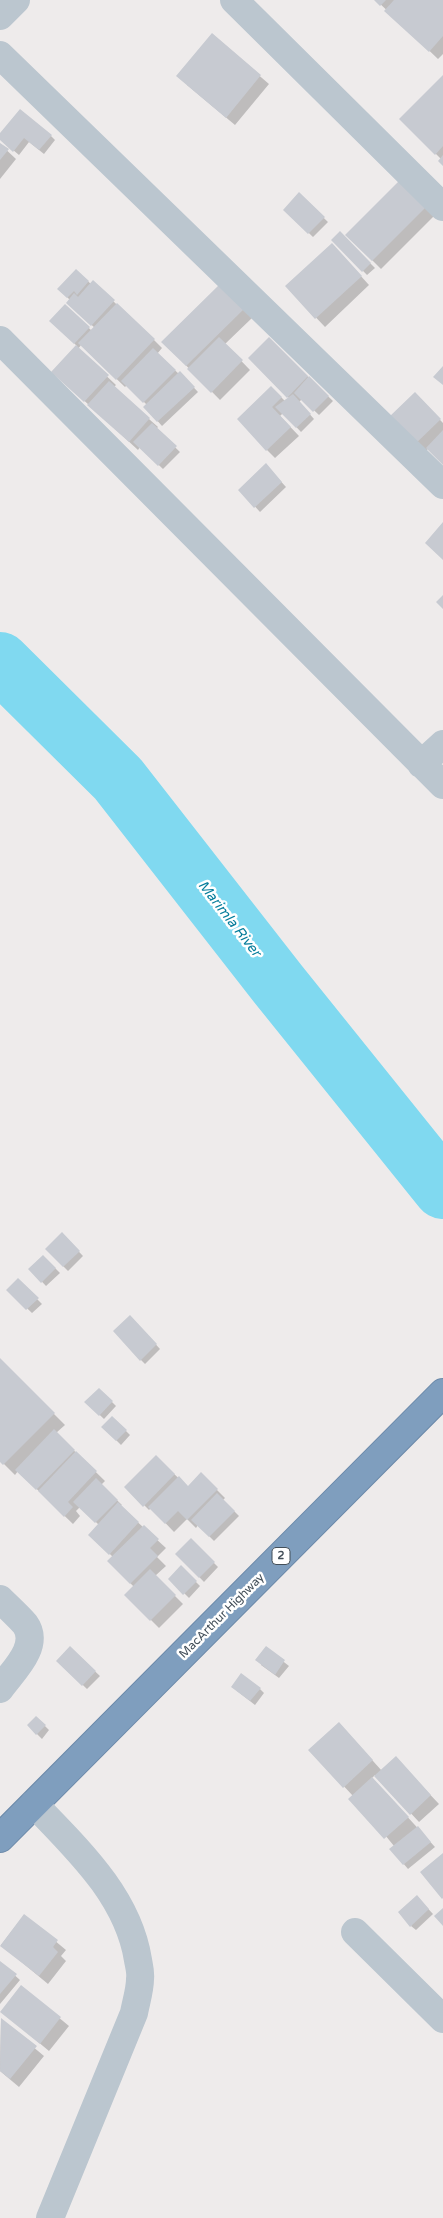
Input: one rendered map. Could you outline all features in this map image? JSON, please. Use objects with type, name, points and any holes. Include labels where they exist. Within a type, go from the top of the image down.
[{"type":"highway","name":"MacArthur Highway","points":[[0,1838],[443,1393]]},
{"type":"street","points":[[0,16],[16,0]]},
{"type":"street","points":[[234,0],[443,207]]},
{"type":"street","points":[[0,55],[443,485]]},
{"type":"street","points":[[0,340],[443,785]]},
{"type":"street","points":[[421,764],[443,744]]},
{"type":"street","points":[[0,1598],[26,1626],[30,1637],[30,1644],[23,1658],[0,1689]]},
{"type":"street","points":[[34,1804],[81,1853],[107,1886],[124,1914],[135,1943],[140,1978],[134,2013],[50,2218]]},
{"type":"street","points":[[356,1932],[443,2019]]},
{"type":"building","points":[[374,0],[386,0],[380,6]]},
{"type":"building","points":[[394,0],[443,0],[443,36],[429,52],[384,11]]},
{"type":"building","points":[[212,33],[261,75],[226,118],[176,76]]},
{"type":"building","points":[[443,75],[443,146],[435,155],[399,119]]},
{"type":"building","points":[[20,109],[52,135],[39,150],[24,138],[13,152],[0,140],[0,133]]},
{"type":"building","points":[[0,143],[9,149],[0,160]]},
{"type":"building","points":[[443,155],[443,166],[438,161]]},
{"type":"building","points":[[402,178],[428,205],[372,261],[345,235]]},
{"type":"building","points":[[299,192],[325,217],[308,234],[283,210]]},
{"type":"building","points":[[340,231],[371,263],[362,272],[331,240]]},
{"type":"building","points":[[332,243],[362,276],[315,319],[285,286]]},
{"type":"building","points":[[76,269],[89,281],[77,295],[74,291],[67,298],[57,289]]},
{"type":"building","points":[[93,280],[115,300],[91,326],[66,303],[74,293],[78,297]]},
{"type":"building","points":[[220,284],[244,309],[186,366],[161,342]]},
{"type":"building","points":[[117,303],[155,339],[116,380],[78,343]]},
{"type":"building","points":[[65,304],[90,327],[74,344],[49,321]]},
{"type":"building","points":[[219,337],[243,360],[211,393],[187,369]]},
{"type":"building","points":[[269,337],[308,376],[287,398],[248,358]]},
{"type":"building","points":[[76,345],[109,375],[84,402],[51,372]]},
{"type":"building","points":[[153,348],[176,370],[143,403],[121,381]]},
{"type":"building","points":[[443,366],[443,385],[433,377]]},
{"type":"building","points":[[180,371],[195,387],[157,422],[143,407]]},
{"type":"building","points":[[309,376],[329,396],[313,412],[294,393]]},
{"type":"building","points":[[109,381],[150,418],[129,442],[87,405]]},
{"type":"building","points":[[271,386],[282,397],[272,407],[291,427],[266,451],[237,419]]},
{"type":"building","points":[[415,392],[441,419],[411,448],[389,417]]},
{"type":"building","points":[[293,394],[311,414],[296,428],[275,407]]},
{"type":"building","points":[[152,423],[177,446],[158,466],[133,442]]},
{"type":"building","points":[[443,430],[443,465],[426,448]]},
{"type":"building","points":[[266,463],[282,482],[254,508],[238,490]]},
{"type":"building","points":[[443,522],[443,560],[425,543]]},
{"type":"building","points":[[443,595],[443,609],[436,602]]},
{"type":"building","points":[[62,1232],[80,1251],[63,1267],[45,1249]]},
{"type":"building","points":[[43,1255],[56,1268],[41,1283],[28,1269]]},
{"type":"building","points":[[18,1278],[39,1298],[26,1310],[6,1290]]},
{"type":"building","points":[[130,1315],[157,1344],[140,1361],[113,1331]]},
{"type":"building","points":[[0,1358],[55,1413],[3,1465],[0,1462]]},
{"type":"building","points":[[99,1388],[113,1401],[99,1416],[84,1402]]},
{"type":"building","points":[[112,1416],[127,1430],[116,1441],[101,1427]]},
{"type":"building","points":[[54,1429],[75,1450],[36,1490],[15,1470]]},
{"type":"building","points":[[76,1451],[97,1471],[68,1502],[73,1507],[64,1517],[38,1491]]},
{"type":"building","points":[[156,1455],[175,1474],[143,1507],[124,1487]]},
{"type":"building","points":[[201,1472],[218,1489],[187,1520],[178,1511],[165,1524],[148,1507],[179,1476],[188,1486]]},
{"type":"building","points":[[96,1478],[118,1500],[95,1523],[73,1502]]},
{"type":"building","points":[[217,1493],[235,1511],[209,1537],[191,1520]]},
{"type":"building","points":[[118,1502],[139,1522],[109,1555],[88,1535]]},
{"type":"building","points":[[144,1525],[159,1539],[150,1548],[158,1556],[130,1584],[107,1561]]},
{"type":"building","points":[[191,1538],[215,1562],[199,1578],[175,1554]]},
{"type":"building","points":[[181,1565],[197,1581],[183,1595],[168,1579]]},
{"type":"building","points":[[150,1569],[176,1595],[150,1621],[124,1595]]},
{"type":"building","points":[[70,1646],[96,1671],[82,1686],[56,1661]]},
{"type":"building","points":[[266,1646],[285,1660],[275,1675],[255,1660]]},
{"type":"building","points":[[241,1673],[261,1688],[250,1701],[231,1687]]},
{"type":"building","points":[[36,1716],[46,1725],[36,1735],[27,1725]]},
{"type":"building","points":[[339,1722],[373,1760],[343,1788],[308,1750]]},
{"type":"building","points":[[396,1756],[431,1795],[410,1815],[374,1776]]},
{"type":"building","points":[[372,1777],[409,1817],[384,1839],[348,1799]]},
{"type":"building","points":[[418,1826],[431,1842],[403,1865],[389,1849]]},
{"type":"building","points":[[443,1853],[443,1898],[442,1899],[420,1872]]},
{"type":"building","points":[[417,1895],[429,1909],[410,1927],[398,1912]]},
{"type":"building","points":[[443,1908],[443,1926],[434,1916]]},
{"type":"building","points":[[24,1914],[58,1940],[53,1947],[58,1952],[39,1976],[0,1946]]},
{"type":"building","points":[[0,1961],[17,1974],[0,1994]]},
{"type":"building","points":[[21,1985],[61,2017],[40,2044],[0,2012]]},
{"type":"building","points":[[1,2018],[37,2046],[10,2079],[0,2071]]},
{"type":"waterway","name":"Marimla River","points":[[0,662],[118,779],[278,984],[443,1189]]}]
